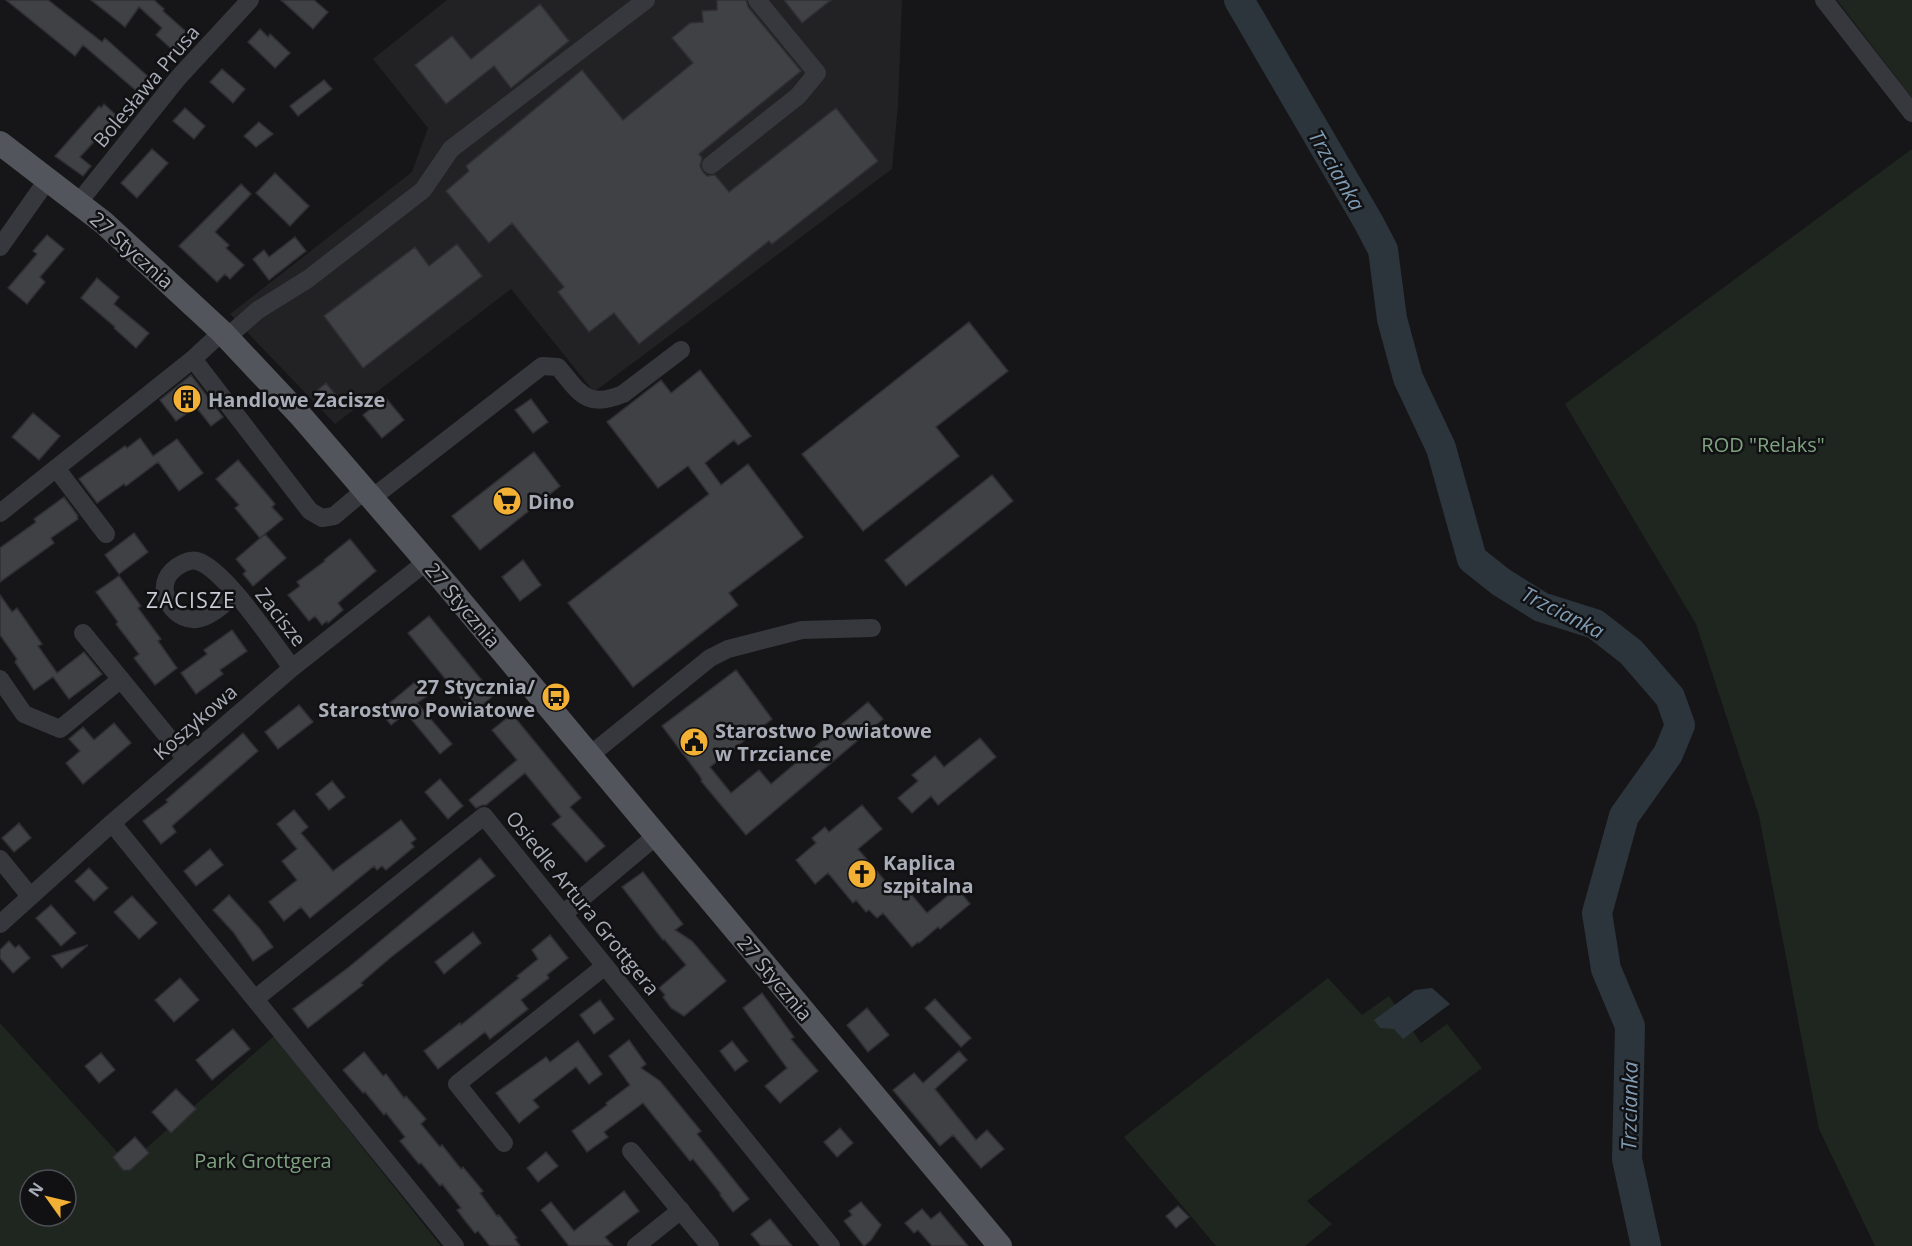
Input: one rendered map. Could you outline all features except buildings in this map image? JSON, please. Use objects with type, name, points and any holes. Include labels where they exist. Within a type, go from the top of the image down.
[{"type":"main road","name":"27 Stycznia","points":[[0,143],[79,202],[104,224],[224,335],[300,415],[369,494],[1000,1246]]},
{"type":"street","name":"Bolesława Prusa","points":[[79,202],[178,78],[250,0]]},
{"type":"street","points":[[0,513],[224,335],[258,310],[308,279],[423,190],[451,149],[646,0]]},
{"type":"street","points":[[711,165],[798,96],[817,73],[757,0]]},
{"type":"street","points":[[1824,0],[1912,113]]},
{"type":"street","points":[[0,247],[48,179]]},
{"type":"street","points":[[193,359],[310,511],[322,518],[334,516],[369,494],[542,366],[558,367],[589,400],[601,400],[623,394],[681,350]]},
{"type":"street","points":[[56,468],[106,534]]},
{"type":"street","name":"Koszykowa","points":[[0,924],[112,823],[292,668],[426,562]]},
{"type":"street","name":"Zacisze","points":[[235,594],[292,668]]},
{"type":"street","points":[[589,756],[710,658],[728,649],[802,630],[872,628]]},
{"type":"street","points":[[83,633],[186,759]]},
{"type":"street","points":[[0,680],[24,714],[60,729],[121,680]]},
{"type":"street","name":"Osiedle Artura Grottgera","points":[[255,999],[484,816],[831,1246]]},
{"type":"street","points":[[112,823],[455,1246]]},
{"type":"street","points":[[563,914],[656,836]]},
{"type":"street","points":[[0,859],[30,896]]},
{"type":"street","points":[[504,1143],[457,1084],[605,966]]},
{"type":"street","points":[[631,1151],[710,1246]]},
{"type":"street","points":[[636,1246],[681,1210]]},
{"type":"shaded area","points":[[447,0],[902,0],[898,105],[892,169],[594,392],[511,289],[335,424],[230,314],[412,172],[428,128],[373,59]]},
{"type":"shaded area","points":[[1432,988],[1450,1004],[1403,1039],[1394,1029],[1380,1028],[1374,1020],[1415,990]]},
{"type":"green space","points":[[1837,0],[1912,0],[1912,98]]},
{"type":"green space","name":"ROD \"Relaks\"","points":[[1912,149],[1912,1246],[1875,1246],[1819,1129],[1759,816],[1696,624],[1565,404]]},
{"type":"green space","points":[[1328,978],[1362,1015],[1389,996],[1421,1043],[1447,1024],[1482,1068],[1307,1201],[1332,1224],[1305,1246],[1216,1246],[1124,1137]]},
{"type":"green space","name":"Park Grottgera","points":[[0,1023],[128,1164],[274,1036],[441,1246],[0,1246]]},
{"type":"waterway","name":"Trzcianka","points":[[1239,0],[1383,250],[1392,319],[1408,378],[1441,448],[1472,559],[1501,582],[1541,607],[1595,624],[1631,652],[1670,697],[1680,725],[1668,754],[1624,816],[1597,913],[1606,969],[1630,1026],[1627,1159],[1646,1246]]},
{"type":"place","name":"Handlowe Zacisze","points":[[187,399]]},
{"type":"place","name":"Dino","points":[[507,501]]},
{"type":"place","name":"27 Stycznia/ Starostwo Powiatowe","points":[[556,697]]},
{"type":"place","name":"Starostwo Powiatowe w Trzciance","points":[[694,742]]},
{"type":"place","name":"Kaplica szpitalna","points":[[862,874]]},
{"type":"district","name":"ZACISZE","points":[[191,600]]}]
